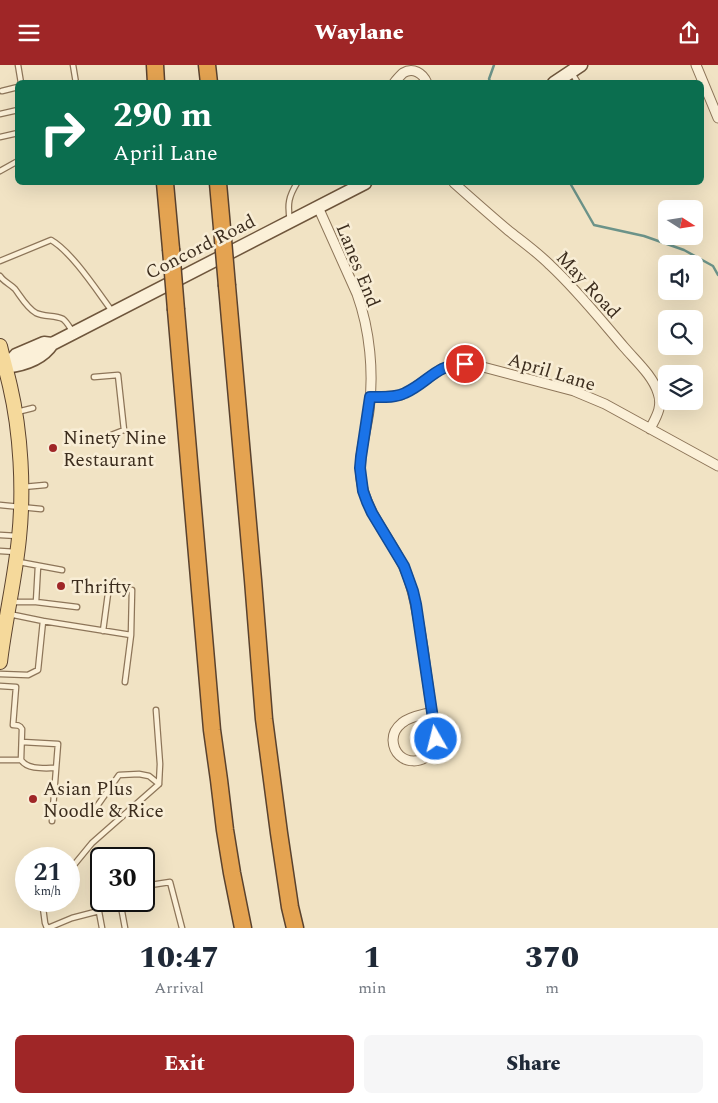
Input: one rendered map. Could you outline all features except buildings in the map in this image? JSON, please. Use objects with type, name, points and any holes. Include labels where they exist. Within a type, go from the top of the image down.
[{"type":"highway","points":[[154,65],[156,80]]},
{"type":"highway","points":[[208,65],[209,80]]},
{"type":"highway","points":[[165,185],[212,730],[230,865],[243,928]]},
{"type":"highway","points":[[218,185],[264,719],[279,833],[295,928]]},
{"type":"main road","points":[[561,80],[576,73]]},
{"type":"main road","name":"Concord Road","points":[[2,367],[19,365],[46,353],[52,344],[361,185]]},
{"type":"main road","points":[[0,346],[2,367],[10,387],[19,448],[22,507],[20,536],[0,662]]},
{"type":"street","points":[[696,65],[702,80]]},
{"type":"street","points":[[397,80],[403,73],[412,71],[420,73],[425,80]]},
{"type":"street","points":[[704,84],[718,118]]},
{"type":"street","name":"May Road","points":[[456,185],[552,266],[575,289],[648,375],[658,392],[660,405],[650,429]]},
{"type":"street","name":"Lanes End","points":[[318,207],[361,306],[368,350],[371,384],[360,468],[363,491],[372,513],[400,559],[409,579],[416,604],[432,712],[436,739],[432,751],[427,756],[421,760],[407,760],[396,750],[393,736],[396,729],[406,720],[432,712]]},
{"type":"street","name":"April Lane","points":[[370,397],[401,395],[414,389],[441,369],[457,364],[483,367],[574,391],[605,404],[718,466]]},
{"type":"lane","points":[[18,65],[20,80]]},
{"type":"lane","points":[[72,65],[75,80]]},
{"type":"lane","points":[[2,91],[15,88]]},
{"type":"lane","points":[[0,113],[15,110]]},
{"type":"lane","points":[[0,137],[15,134]]},
{"type":"lane","points":[[0,171],[15,163]]},
{"type":"lane","points":[[290,221],[288,209],[290,194],[296,185]]},
{"type":"lane","points":[[0,261],[50,240],[57,244],[77,264],[114,312]]},
{"type":"lane","points":[[0,276],[34,312],[64,320],[74,333]]},
{"type":"lane","points":[[94,377],[118,375],[124,430],[106,437]]},
{"type":"lane","points":[[14,412],[33,408]]},
{"type":"lane","points":[[21,488],[45,485]]},
{"type":"lane","points":[[0,505],[41,509]]},
{"type":"lane","points":[[0,535],[20,536]]},
{"type":"lane","points":[[0,551],[38,566],[62,570]]},
{"type":"lane","points":[[36,602],[38,566]]},
{"type":"lane","points":[[103,631],[109,586],[132,590],[131,635],[125,682]]},
{"type":"lane","points":[[9,608],[36,602],[77,607]]},
{"type":"lane","points":[[9,608],[43,621],[131,635]]},
{"type":"lane","points":[[0,674],[28,675],[38,670],[43,621]]},
{"type":"lane","points":[[0,686],[16,687],[13,725],[22,729],[21,760],[28,767],[56,768]]},
{"type":"lane","points":[[80,858],[92,843],[159,784],[160,764],[156,710]]},
{"type":"lane","points":[[22,742],[58,744],[52,821]]},
{"type":"lane","points":[[0,761],[21,760]]},
{"type":"lane","points":[[96,809],[120,775],[139,774],[149,776],[159,784]]},
{"type":"lane","points":[[155,884],[170,882],[182,928]]},
{"type":"lane","points":[[43,912],[45,923],[48,928],[72,918],[95,912]]},
{"type":"lane","points":[[99,912],[102,928]]},
{"type":"lane","points":[[122,912],[125,928]]},
{"type":"waterway","points":[[490,80],[494,65]]},
{"type":"waterway","points":[[571,185],[594,225],[644,236],[684,250],[713,266],[718,275]]},
{"type":"place","name":"Ninety Nine Restaurant","points":[[53,448]]},
{"type":"place","name":"Thrifty","points":[[61,586]]},
{"type":"place","name":"Asian Plus Noodle & Rice","points":[[33,799]]},
{"type":"route","points":[[436,739],[416,604],[409,579],[404,566],[367,502],[363,491],[360,468],[370,397],[401,395],[414,389],[441,369],[457,364],[465,364]]}]
